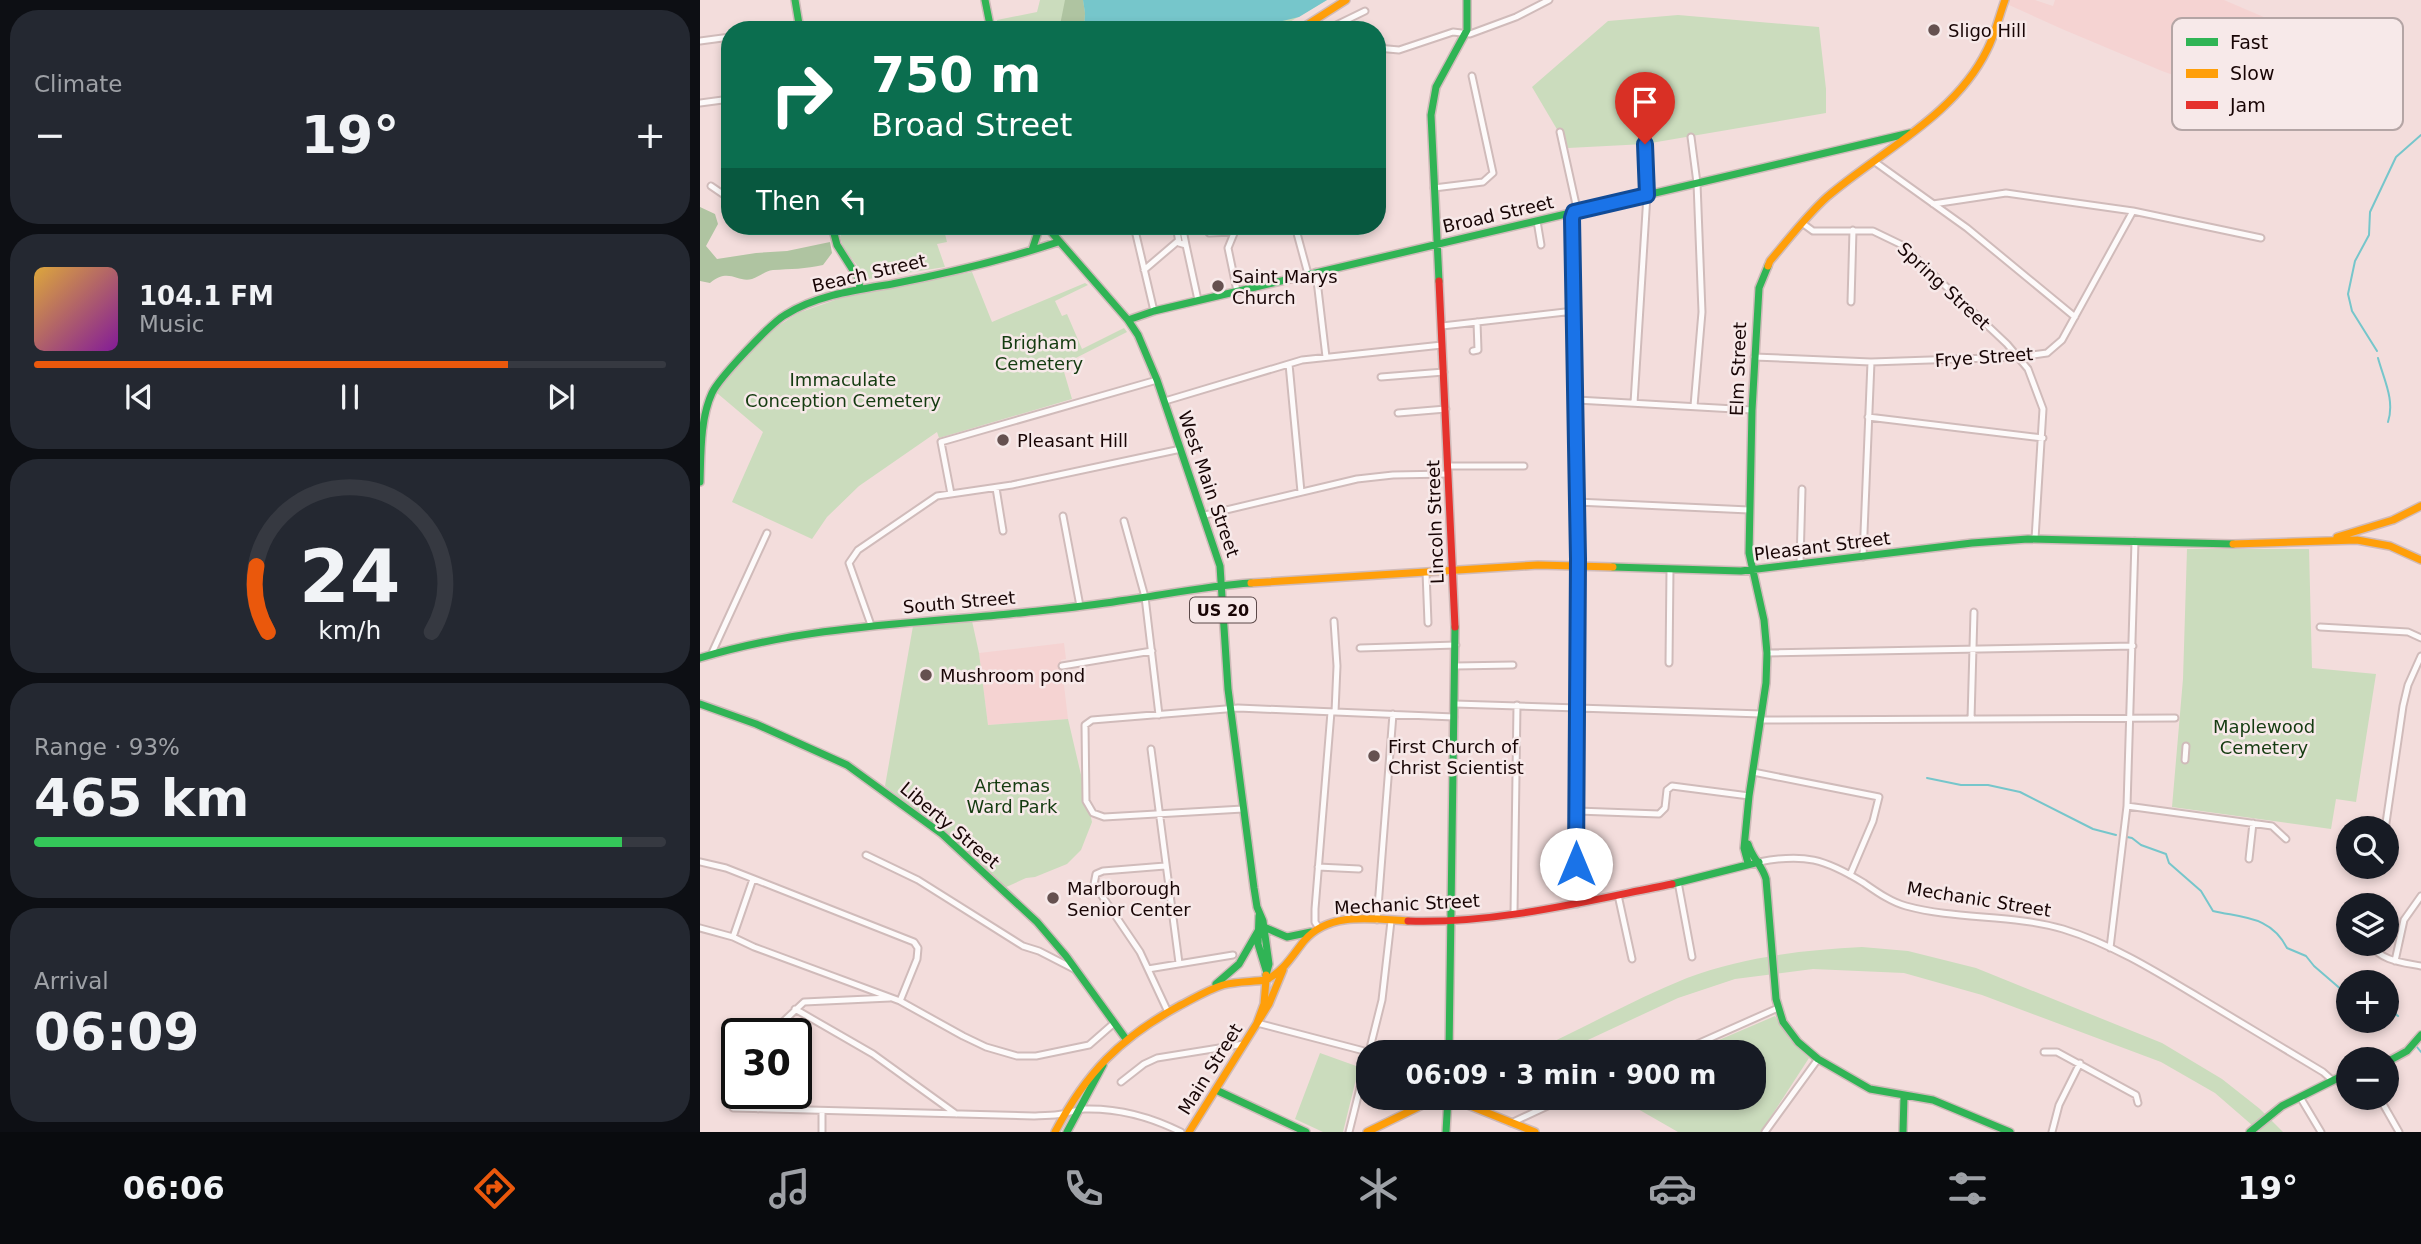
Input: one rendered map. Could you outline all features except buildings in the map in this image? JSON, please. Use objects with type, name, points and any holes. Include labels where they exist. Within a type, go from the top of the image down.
[{"type":"street","points":[[795,0],[798,21]]},
{"type":"street","points":[[985,0],[989,21]]},
{"type":"street","points":[[1313,21],[1346,0]]},
{"type":"street","name":"Lincoln Street","points":[[1449,1040],[1455,645],[1431,115],[1433,97],[1441,76],[1465,33],[1467,0]]},
{"type":"street","points":[[1386,49],[1399,50],[1453,32],[1465,33],[1491,28],[1549,0]]},
{"type":"street","name":"Elm Street","points":[[1748,863],[1744,854],[1749,796],[1768,653],[1762,610],[1749,553],[1756,306],[1763,274],[1772,259],[1826,198],[1914,133],[1953,96],[1980,63],[1992,39],[2005,0]]},
{"type":"street","points":[[1344,21],[1365,10]]},
{"type":"street","points":[[700,41],[721,38]]},
{"type":"street","points":[[1434,188],[1483,182],[1493,173],[1472,76]]},
{"type":"street","points":[[700,103],[721,100]]},
{"type":"street","points":[[1560,132],[1577,209],[1574,212],[1578,566],[1577,904]]},
{"type":"street","name":"Broad Street","points":[[1128,320],[1154,310],[1914,133]]},
{"type":"street","points":[[1691,137],[1697,183],[1702,312],[1694,406]]},
{"type":"street","points":[[1877,141],[1884,156]]},
{"type":"street","points":[[1634,403],[1647,195],[1645,144]]},
{"type":"street","points":[[1875,162],[1933,204],[2075,317]]},
{"type":"street","points":[[711,186],[721,193]]},
{"type":"street","points":[[1933,204],[2006,193],[2133,211],[2261,238]]},
{"type":"street","name":"Frye Street","points":[[1754,357],[1871,362],[2019,357],[2047,353],[2054,349],[2075,317],[2133,211]]},
{"type":"street","points":[[1537,221],[1541,245]]},
{"type":"street","name":"Spring Street","points":[[1802,223],[1812,231],[1873,231],[1902,245],[2019,357],[2028,369],[2043,409],[2035,539]]},
{"type":"street","points":[[1851,302],[1853,230]]},
{"type":"street","points":[[834,235],[836,245],[858,278],[860,288]]},
{"type":"street","points":[[1032,250],[1037,235]]},
{"type":"street","name":"West Main Street","points":[[1052,235],[1139,335],[1165,401],[1220,561],[1230,708],[1259,916],[1269,964],[1266,970],[1264,1004],[1257,1023]]},
{"type":"street","points":[[1136,235],[1154,310]]},
{"type":"street","points":[[1177,235],[1181,245],[1186,245]]},
{"type":"street","points":[[1185,235],[1198,300]]},
{"type":"street","points":[[1233,235],[1228,248],[1237,291]]},
{"type":"street","points":[[1298,235],[1312,273],[1326,357]]},
{"type":"street","points":[[1144,270],[1178,241]]},
{"type":"street","name":"Beach Street","points":[[700,482],[703,427],[711,397],[720,380],[784,314],[824,298],[860,288],[1003,260],[1058,243]]},
{"type":"street","points":[[1442,326],[1574,311]]},
{"type":"street","points":[[1474,351],[1479,350],[1477,322]]},
{"type":"street","points":[[1165,401],[1289,364],[1326,357],[1443,345]]},
{"type":"street","points":[[1863,557],[1871,362]]},
{"type":"street","points":[[1289,364],[1301,492]]},
{"type":"street","points":[[1381,377],[1444,372]]},
{"type":"street","points":[[951,494],[941,442],[1157,380]]},
{"type":"street","points":[[1577,400],[1752,410]]},
{"type":"street","points":[[1398,413],[1446,410]]},
{"type":"street","points":[[1868,417],[2043,438]]},
{"type":"street","points":[[872,625],[849,563],[853,555],[937,496],[996,488],[1181,449]]},
{"type":"street","points":[[1205,515],[1357,479],[1524,466]]},
{"type":"street","points":[[996,488],[1003,531]]},
{"type":"street","points":[[1800,564],[1801,489]]},
{"type":"street","points":[[1577,502],[1749,510]]},
{"type":"street","points":[[2323,540],[2393,520],[2421,506]]},
{"type":"street","points":[[1063,516],[1080,606]]},
{"type":"street","points":[[1124,521],[1145,597],[1159,715]]},
{"type":"street","points":[[711,655],[767,533]]},
{"type":"street","name":"Pleasant Street","points":[[1222,585],[1538,565],[1752,570],[1972,542],[2035,539],[2242,544],[2323,540],[2370,542],[2390,546],[2421,560]]},
{"type":"street","points":[[2110,948],[2127,806],[2135,541]]},
{"type":"street","points":[[1669,663],[1670,569]]},
{"type":"street","points":[[1426,572],[1428,622]]},
{"type":"street","name":"South Street","points":[[700,658],[758,642],[824,630],[1080,606],[1222,585]]},
{"type":"street","points":[[1971,719],[1973,612]]},
{"type":"street","points":[[1319,928],[1315,922],[1315,909],[1337,666],[1334,621]]},
{"type":"street","points":[[2320,627],[2408,632],[2421,638]]},
{"type":"street","points":[[1360,648],[1455,645]]},
{"type":"street","points":[[1768,653],[2133,646]]},
{"type":"street","points":[[1062,666],[1152,651]]},
{"type":"street","points":[[2387,816],[2403,706],[2408,685],[2421,656]]},
{"type":"street","points":[[1455,666],[1513,665]]},
{"type":"street","name":"Liberty Street","points":[[700,704],[756,724],[847,765],[955,845],[1037,922],[1078,971],[1126,1039]]},
{"type":"street","points":[[1455,704],[1577,707],[1761,717],[2131,720],[2175,718]]},
{"type":"street","points":[[1514,913],[1517,705]]},
{"type":"street","points":[[1243,809],[1097,816],[1088,809],[1085,789],[1085,725],[1092,720],[1230,708],[1454,717]]},
{"type":"street","points":[[1377,921],[1393,714]]},
{"type":"street","points":[[2185,760],[2186,746]]},
{"type":"street","points":[[1151,749],[1179,962]]},
{"type":"street","points":[[1753,772],[1879,797],[1850,875]]},
{"type":"street","points":[[1577,811],[1659,814],[1665,808],[1667,790],[1672,786],[1749,796]]},
{"type":"street","points":[[2127,806],[2272,826],[2286,839]]},
{"type":"street","points":[[2249,859],[2253,823]]},
{"type":"street","points":[[1746,836],[1749,852],[1763,868],[1769,895],[1774,987],[1778,1008],[1798,1042],[1818,1059],[1870,1089],[1923,1097],[1947,1104],[2010,1132]]},
{"type":"street","name":"Elm Street","points":[[1723,871],[1740,856],[1746,836]]},
{"type":"street","points":[[866,855],[918,880],[1023,946],[1078,971]]},
{"type":"street","name":"Mechanic Street","points":[[1257,1023],[1270,1003],[1283,970],[1311,932],[1340,921],[1450,919],[1514,913],[1577,904],[1678,882],[1748,863],[1801,857],[1830,865],[1902,905],[2049,926],[2084,936],[2166,978],[2323,1072],[2332,1080]]},
{"type":"street","points":[[700,862],[713,864],[914,942],[918,948],[917,959],[900,1001]]},
{"type":"street","points":[[1166,866],[1103,871],[1096,874],[1094,884],[1140,952],[1168,1012]]},
{"type":"street","points":[[1318,867],[1360,869]]},
{"type":"street","points":[[733,937],[752,879]]},
{"type":"street","points":[[1678,882],[1692,957]]},
{"type":"street","points":[[1618,895],[1632,959]]},
{"type":"street","points":[[2395,961],[2404,920],[2421,896]]},
{"type":"street","points":[[1371,1040],[1382,1000],[1391,921]]},
{"type":"street","points":[[700,928],[733,937],[891,997],[986,1047],[1017,1056],[1036,1056],[1089,1045],[1113,1024]]},
{"type":"street","points":[[1202,994],[1239,964],[1261,929],[1290,939],[1311,932]]},
{"type":"street","points":[[1147,970],[1179,962],[1233,955]]},
{"type":"street","points":[[2381,956],[2421,966]]},
{"type":"street","name":"Mechanic Street","points":[[1266,981],[1283,970]]},
{"type":"street","points":[[1055,1132],[1095,1068],[1149,1022],[1226,984],[1266,981]]},
{"type":"street","points":[[786,1018],[804,1002],[891,997]]},
{"type":"street","points":[[1706,1040],[1778,1008]]},
{"type":"street","points":[[795,1009],[873,1054],[956,1114]]},
{"type":"street","points":[[1257,1023],[1356,1049]]},
{"type":"street","name":"Main Street","points":[[1189,1132],[1257,1023]]},
{"type":"street","points":[[2399,1055],[2407,1051],[2421,1035]]},
{"type":"street","points":[[1067,1132],[1099,1071],[1126,1039]]},
{"type":"street","points":[[1121,1082],[1144,1064],[1157,1058],[1244,1044]]},
{"type":"street","points":[[2044,1052],[2057,1052],[2080,1063],[2136,1095],[2138,1103]]},
{"type":"street","points":[[1765,1132],[1818,1059]]},
{"type":"street","points":[[2052,1132],[2059,1105],[2080,1063]]},
{"type":"street","points":[[2250,1132],[2263,1118],[2336,1078]]},
{"type":"street","points":[[1216,1090],[1306,1132]]},
{"type":"street","points":[[1903,1132],[1904,1096]]},
{"type":"street","points":[[2300,1097],[2321,1132]]},
{"type":"street","points":[[1349,1132],[1356,1103]]},
{"type":"street","points":[[758,1109],[1034,1116],[1065,1114],[1078,1110],[1120,1111],[1166,1124],[1181,1132]]},
{"type":"street","points":[[1367,1132],[1412,1110]]},
{"type":"street","points":[[1447,1132],[1448,1110]]},
{"type":"street","points":[[1480,1110],[1535,1132]]},
{"type":"street","points":[[1511,1123],[1539,1110]]},
{"type":"street","points":[[2386,1110],[2399,1132]]},
{"type":"street","points":[[822,1111],[822,1132]]},
{"type":"shaded area","points":[[2010,0],[2035,0],[2053,6],[2055,0],[2224,0],[2266,18],[2172,18],[2172,75],[2009,5]]},
{"type":"shaded area","points":[[1064,643],[1066,659],[1061,660],[1068,719],[988,725],[979,653]]},
{"type":"green space","points":[[1040,0],[1327,0],[1291,21],[997,21],[1037,12]]},
{"type":"green space","points":[[1065,0],[1083,0],[1085,21],[1061,21]]},
{"type":"green space","points":[[1678,15],[1819,27],[1826,113],[1645,144],[1568,148],[1532,87],[1608,21]]},
{"type":"green space","points":[[700,207],[715,214],[718,224],[706,246],[717,259],[787,251],[830,242],[832,253],[823,265],[773,270],[747,280],[722,276],[710,283],[700,281]]},
{"type":"green space","points":[[945,235],[947,242],[937,244],[945,267],[868,279],[844,249],[840,237]]},
{"type":"green space","name":"Immaculate Conception Cemetery","points":[[972,272],[992,322],[1085,283],[1088,285],[1055,301],[1062,316],[1067,314],[1082,349],[1124,328],[1127,332],[1062,365],[1072,399],[939,438],[937,432],[859,486],[827,517],[812,539],[732,502],[763,432],[717,393],[727,377],[775,328],[798,313],[855,293]]},
{"type":"green space","name":"Maplewood Cemetery","points":[[2187,549],[2309,549],[2312,668],[2376,674],[2356,802],[2336,799],[2331,829],[2172,807],[2183,679]]},
{"type":"green space","name":"Artemas Ward Park","points":[[972,621],[988,725],[1068,719],[1092,822],[1081,850],[1067,864],[1004,888],[946,833],[885,786],[913,626]]},
{"type":"green space","points":[[1862,947],[1908,951],[1976,968],[2162,1043],[2222,1079],[2260,1109],[2283,1132],[2260,1132],[2215,1093],[2161,1062],[1982,995],[1904,973],[1813,969],[1735,979],[1678,998],[1588,1040],[1556,1040],[1687,978],[1730,965],[1817,950]]},
{"type":"green space","points":[[1775,1016],[1790,1040],[1809,1058],[1761,1132],[1678,1132],[1640,1110],[1766,1110],[1766,1040],[1719,1040]]},
{"type":"green space","points":[[1320,1053],[1356,1066],[1356,1079],[1343,1132],[1323,1132],[1295,1119]]},
{"type":"water","points":[[1083,0],[1327,0],[1299,17],[1283,21],[1085,21]]},
{"type":"waterway","points":[[2377,351],[2352,311],[2348,294],[2355,261],[2369,235],[2370,212],[2396,157],[2421,135]]},
{"type":"waterway","points":[[2378,358],[2389,398],[2388,422]]},
{"type":"waterway","points":[[1927,778],[1961,785],[1988,785],[2020,792],[2093,829],[2116,835]]},
{"type":"waterway","points":[[2127,837],[2166,854],[2169,863],[2201,891],[2213,911],[2264,924],[2273,930],[2287,948],[2306,956],[2336,985]]},
{"type":"waterway","points":[[2417,1047],[2421,1052]]},
{"type":"traffic: fast","points":[[795,0],[798,21]]},
{"type":"traffic: fast","points":[[985,0],[989,21]]},
{"type":"traffic: fast","points":[[1439,281],[1431,115],[1436,87],[1467,30],[1467,0]]},
{"type":"traffic: fast","points":[[1128,320],[1154,311],[1910,133]]},
{"type":"traffic: fast","points":[[834,235],[837,245],[858,278],[860,288]]},
{"type":"traffic: fast","points":[[1032,250],[1037,235]]},
{"type":"traffic: fast","points":[[1054,235],[1138,335],[1157,380],[1220,566],[1228,689],[1254,888],[1257,907],[1263,921],[1269,964],[1266,975]]},
{"type":"traffic: fast","points":[[700,482],[703,425],[712,393],[746,351],[785,315],[837,294],[955,271],[1058,242]]},
{"type":"traffic: fast","points":[[1748,863],[1744,848],[1749,796],[1766,683],[1764,620],[1749,553],[1752,410],[1759,288],[1768,266]]},
{"type":"traffic: fast","points":[[1613,567],[1741,571],[1972,543],[2028,539],[2233,544]]},
{"type":"traffic: fast","points":[[700,658],[776,639],[815,633],[1078,607],[1251,583]]},
{"type":"traffic: fast","points":[[1449,1040],[1455,627]]},
{"type":"traffic: fast","points":[[700,704],[756,724],[847,765],[942,834],[1037,922],[1066,956],[1126,1039]]},
{"type":"traffic: fast","points":[[1748,844],[1766,879],[1776,999],[1783,1022],[1798,1042],[1818,1059],[1870,1089],[1933,1100],[2010,1132]]},
{"type":"traffic: fast","points":[[1672,884],[1759,862]]},
{"type":"traffic: fast","points":[[1259,916],[1258,944],[1266,970]]},
{"type":"traffic: fast","points":[[1264,927],[1287,937],[1311,932]]},
{"type":"traffic: fast","points":[[1216,984],[1239,964],[1258,931]]},
{"type":"traffic: fast","points":[[2399,1055],[2407,1051],[2421,1035]]},
{"type":"traffic: fast","points":[[1067,1132],[1103,1065]]},
{"type":"traffic: fast","points":[[2250,1132],[2282,1106],[2336,1079]]},
{"type":"traffic: fast","points":[[1216,1090],[1306,1132]]},
{"type":"traffic: fast","points":[[1903,1132],[1904,1096]]},
{"type":"traffic: fast","points":[[1446,1132],[1447,1110]]},
{"type":"traffic: slow","points":[[1313,21],[1346,0]]},
{"type":"traffic: slow","points":[[1768,266],[1797,228],[1827,197],[1936,114],[1956,94],[1987,50],[2005,0]]},
{"type":"traffic: slow","points":[[2337,537],[2393,520],[2421,506]]},
{"type":"traffic: slow","points":[[2233,544],[2357,540],[2390,546],[2421,560]]},
{"type":"traffic: slow","points":[[1251,583],[1538,565],[1613,567]]},
{"type":"traffic: slow","points":[[1257,1023],[1264,1004],[1266,980],[1283,968],[1314,931],[1326,925],[1352,919],[1408,921]]},
{"type":"traffic: slow","points":[[1189,1132],[1269,1004],[1283,970]]},
{"type":"traffic: slow","points":[[1055,1132],[1092,1075],[1122,1044],[1139,1031],[1211,989],[1228,984],[1266,980],[1266,975]]},
{"type":"traffic: slow","points":[[1367,1132],[1412,1110]]},
{"type":"traffic: slow","points":[[1480,1110],[1535,1132]]},
{"type":"traffic: jam","points":[[1439,281],[1455,627]]},
{"type":"traffic: jam","points":[[1408,921],[1508,915],[1672,884]]},
{"type":"place","name":"Sligo Hill","points":[[1934,30]]},
{"type":"place","name":"Saint Marys Church","points":[[1218,286]]},
{"type":"place","name":"Pleasant Hill","points":[[1003,440]]},
{"type":"place","name":"Mushroom pond","points":[[926,675]]},
{"type":"place","name":"First Church of Christ Scientist","points":[[1374,756]]},
{"type":"place","name":"Marlborough Senior Center","points":[[1053,898]]},
{"type":"route","points":[[1576,864],[1578,559],[1572,218],[1574,212],[1647,195],[1645,144]]},
{"type":"park label","name":"Brigham Cemetery","points":[[1039,352]]}]
